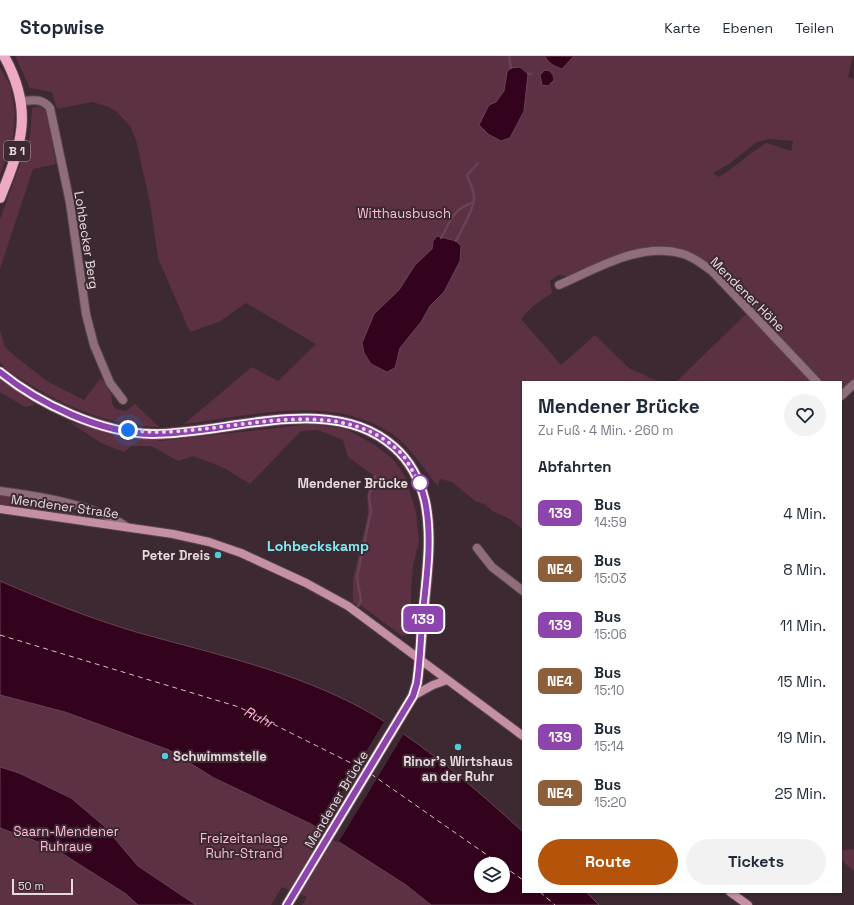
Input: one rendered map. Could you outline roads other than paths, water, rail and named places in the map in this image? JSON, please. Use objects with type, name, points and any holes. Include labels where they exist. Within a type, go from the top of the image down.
[{"type":"main road","name":"B 1","points":[[0,198],[22,138],[22,102],[18,85],[4,56]]},
{"type":"main road","name":"Mendener Brücke","points":[[0,372],[42,402],[70,414],[117,429],[151,434],[185,432],[309,418],[350,423],[368,430],[388,441],[402,454],[411,466],[420,483],[425,501],[428,541],[420,660],[417,683],[411,698],[287,905]]},
{"type":"street","name":"Lohbecker Berg","points":[[22,102],[39,100],[44,102],[50,108],[70,203],[86,314],[94,345],[110,383],[123,400]]},
{"type":"street","name":"Mendener Höhe","points":[[559,285],[644,251],[659,250],[682,254],[696,259],[712,271],[816,381]]},
{"type":"street","points":[[842,395],[854,384]]},
{"type":"street","name":"Mendener Straße","points":[[0,491],[40,496],[113,517],[127,527]]},
{"type":"street","name":"Mendener Straße","points":[[0,509],[127,527],[201,540],[241,553],[306,583],[344,604],[522,735]]},
{"type":"street","points":[[477,548],[492,567],[522,590]]},
{"type":"street","points":[[411,698],[432,685],[447,680]]},
{"type":"street","points":[[731,893],[748,905]]},
{"type":"water","points":[[545,56],[574,56],[562,69],[548,61]]},
{"type":"water","points":[[520,67],[528,74],[524,111],[510,138],[501,141],[488,134],[479,125],[489,105],[496,102],[504,91],[507,72],[511,68]]},
{"type":"water","points":[[545,70],[550,71],[554,80],[548,86],[542,85],[540,75]]},
{"type":"water","points":[[437,236],[456,241],[461,246],[460,261],[444,292],[430,306],[421,322],[400,348],[395,368],[387,372],[371,364],[364,353],[362,343],[374,314],[399,290],[415,265],[432,249],[433,241]]},
{"type":"water","name":"Ruhr","points":[[0,581],[118,627],[224,656],[282,674],[338,696],[365,710],[407,736],[447,766],[522,831],[522,893],[587,893],[599,905],[431,905],[406,885],[311,824],[214,778],[169,750],[65,712],[0,695]]},
{"type":"water","points":[[0,767],[19,773],[71,798],[104,826],[138,866],[196,905],[138,905],[126,894],[52,847],[0,828]]},
{"type":"waterway","points":[[509,56],[511,68]]},
{"type":"waterway","points":[[456,241],[473,206],[474,196],[467,175],[478,163]]},
{"type":"waterway","points":[[441,238],[453,216],[461,208],[474,202]]},
{"type":"waterway","points":[[358,606],[361,601],[357,577],[371,511],[369,496],[375,476]]},
{"type":"place","name":"Mendener Brücke","points":[[420,483]]},
{"type":"place","name":"Peter Dreis","points":[[218,555]]},
{"type":"place","name":"Rinor's Wirtshaus an der Ruhr","points":[[458,747]]},
{"type":"place","name":"Schwimmstelle","points":[[165,756]]},
{"type":"district","name":"Lohbeckskamp","points":[[318,546]]},
{"type":"park label","name":"Witthausbusch","points":[[404,213]]},
{"type":"park label","name":"Saarn-Mendener Ruhraue","points":[[66,838]]},
{"type":"park label","name":"Freizeitanlage Ruhr-Strand","points":[[244,846]]}]
